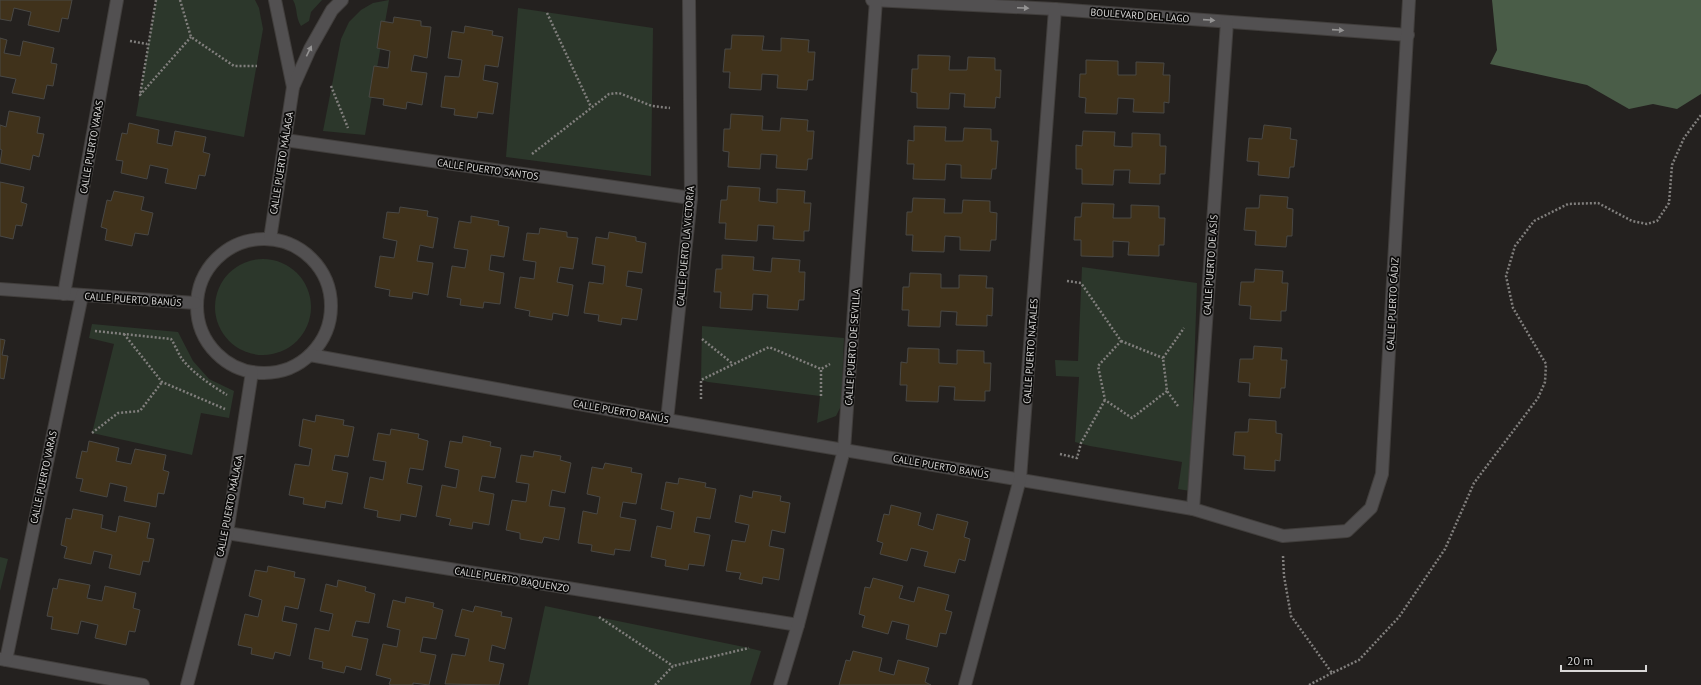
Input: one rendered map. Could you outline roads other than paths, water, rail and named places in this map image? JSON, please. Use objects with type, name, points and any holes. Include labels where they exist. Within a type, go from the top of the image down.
[{"type":"street","name":"CALLE PUERTO VARAS","points":[[64,294],[117,0]]},
{"type":"street","name":"CALLE PUERTO MÁLAGA","points":[[275,0],[293,87]]},
{"type":"street","name":"CALLE PUERTO MÁLAGA","points":[[270,239],[293,87],[310,49],[328,16],[342,0]]},
{"type":"street","name":"CALLE PUERTO LA VICTORIA","points":[[667,420],[691,198],[689,0]]},
{"type":"street","name":"BOULEVARD DEL LAGO","points":[[872,0],[1056,9],[1408,35]]},
{"type":"street","name":"CALLE PUERTO DE SEVILLA","points":[[780,685],[798,625],[844,450],[876,0]]},
{"type":"street","name":"CALLE PUERTO CÁDIZ","points":[[1283,536],[1347,531],[1371,508],[1382,474],[1409,0]]},
{"type":"street","name":"CALLE PUERTO NATALES","points":[[965,685],[1020,479],[1056,9]]},
{"type":"street","name":"CALLE PUERTO DE ASÍS","points":[[1193,509],[1227,22]]},
{"type":"street","name":"CALLE PUERTO SANTOS","points":[[285,140],[691,198]]},
{"type":"street","points":[[195,303],[201,280],[213,261],[231,247],[253,240],[270,239],[298,248],[314,262],[326,280],[331,301],[330,322],[322,342],[310,355]]},
{"type":"street","name":"CALLE PUERTO BANÚS","points":[[0,289],[195,303],[198,326],[209,346],[225,362],[246,372],[268,374],[289,369],[310,355],[667,420],[1193,509],[1283,536]]},
{"type":"street","name":"CALLE PUERTO VARAS","points":[[3,659],[82,295]]},
{"type":"street","name":"CALLE PUERTO MÁLAGA","points":[[187,685],[226,533],[252,372]]},
{"type":"street","name":"CALLE PUERTO BAQUENZO","points":[[226,533],[798,625]]},
{"type":"street","points":[[3,659],[143,685]]}]
